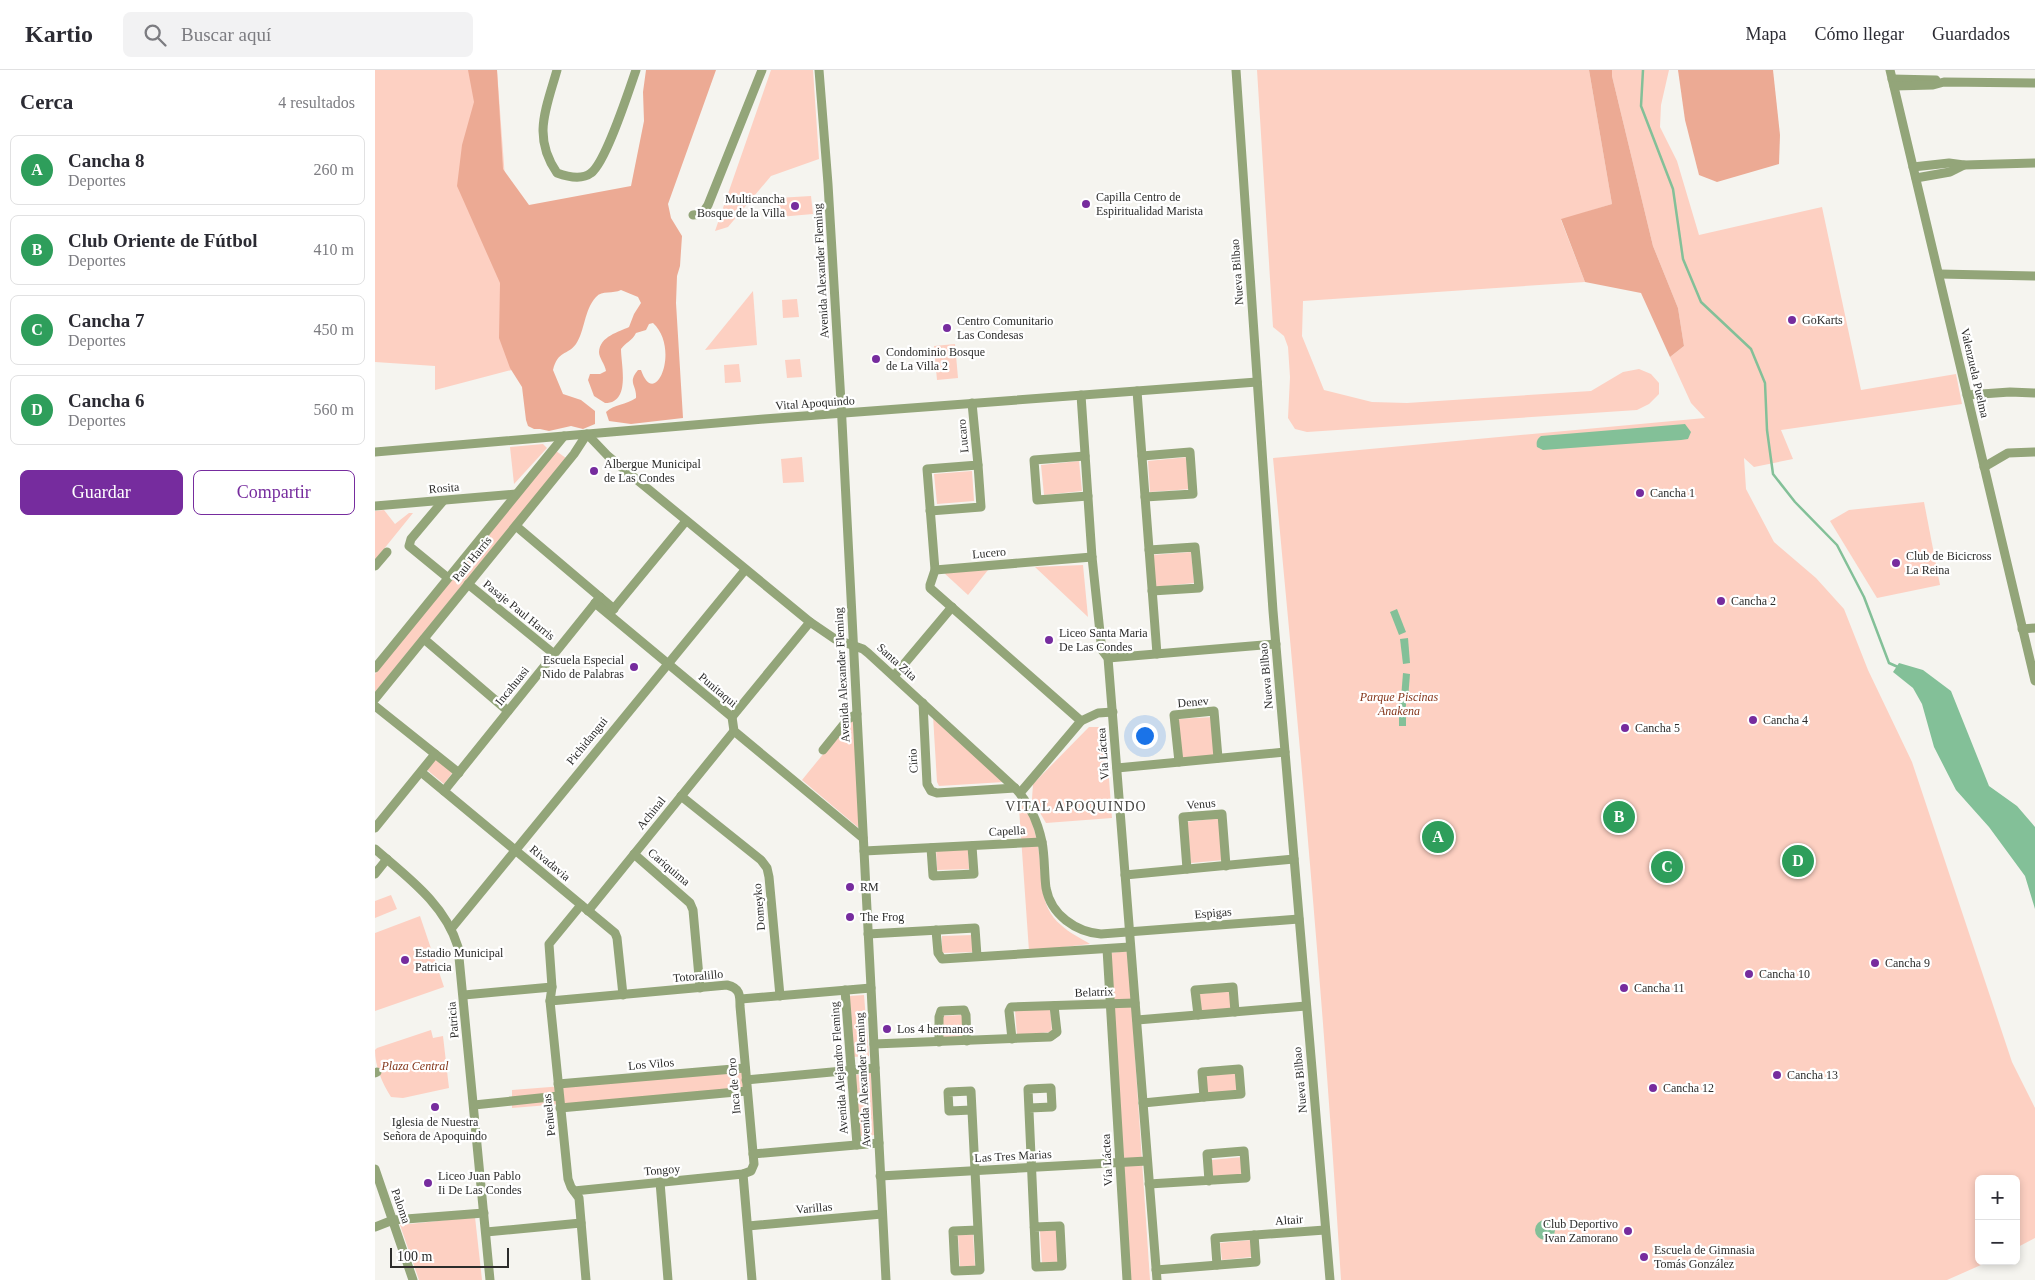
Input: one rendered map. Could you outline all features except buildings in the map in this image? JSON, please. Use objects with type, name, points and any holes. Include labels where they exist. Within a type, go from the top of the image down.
[{"type":"street","points":[[557,70],[545,116],[543,139],[548,160],[557,173],[575,178],[591,173],[597,167],[618,122],[636,70]]},
{"type":"street","points":[[693,215],[702,214],[708,205],[762,70]]},
{"type":"street","name":"Avenida Alexander Fleming","points":[[819,70],[828,184],[841,413],[885,1280]]},
{"type":"street","name":"Nueva Bilbao","points":[[1236,70],[1276,644],[1330,1280]]},
{"type":"street","points":[[1892,78],[1933,85],[1944,82],[2035,83]]},
{"type":"street","name":"Valenzuela Puelma","points":[[1892,78],[2035,681]]},
{"type":"street","points":[[1913,167],[1949,163],[1964,165],[2035,164]]},
{"type":"street","points":[[1915,178],[1950,172],[1964,165]]},
{"type":"street","points":[[1939,274],[2035,276]]},
{"type":"street","name":"Vital Apoquindo","points":[[375,452],[841,413],[1257,382]]},
{"type":"street","points":[[1137,391],[1157,654]]},
{"type":"street","points":[[1967,394],[2035,393]]},
{"type":"street","name":"Vía Láctea","points":[[1081,396],[1092,557],[1102,650],[1108,658],[1113,712],[1157,1280]]},
{"type":"street","name":"Lucaro","points":[[931,511],[981,507],[973,404]]},
{"type":"street","name":"Santa Zita","points":[[587,434],[603,451],[686,521],[810,622],[835,639],[863,649],[1017,790],[1035,819],[1042,842],[1047,889],[1052,904],[1061,916],[1073,926],[1087,932],[1101,934],[1130,933]]},
{"type":"street","name":"Paul Harris","points":[[375,699],[574,454],[587,434]]},
{"type":"street","name":"Paul Harris","points":[[375,668],[564,436]]},
{"type":"street","points":[[1142,456],[1190,452],[1193,494],[1145,498]]},
{"type":"street","points":[[1984,467],[2008,453],[2035,452]]},
{"type":"street","points":[[1085,456],[1033,460],[1037,500],[1088,496]]},
{"type":"street","name":"Lucaro","points":[[935,570],[927,470],[978,466]]},
{"type":"street","name":"Rosita","points":[[375,506],[516,494]]},
{"type":"street","points":[[443,501],[411,539],[409,546],[448,578]]},
{"type":"street","points":[[612,612],[686,521]]},
{"type":"street","name":"Punitaqui","points":[[516,526],[667,663],[732,717],[734,731]]},
{"type":"street","points":[[1149,550],[1195,546],[1199,588],[1152,591]]},
{"type":"street","points":[[375,566],[387,552]]},
{"type":"street","name":"Lucero","points":[[935,570],[1092,557]]},
{"type":"street","name":"Pichidangui","points":[[451,929],[745,570]]},
{"type":"street","points":[[935,570],[930,588],[1081,721]]},
{"type":"street","name":"Pasaje Paul Harris","points":[[468,584],[554,654]]},
{"type":"street","name":"Incahuasi","points":[[444,792],[597,600]]},
{"type":"street","points":[[894,676],[951,607]]},
{"type":"street","points":[[732,717],[810,622]]},
{"type":"street","points":[[2022,628],[2035,628]]},
{"type":"street","points":[[424,639],[508,711]]},
{"type":"street","points":[[1108,658],[1276,644]]},
{"type":"street","name":"Cirio","points":[[923,703],[929,789],[937,793],[1017,790]]},
{"type":"street","points":[[375,706],[459,773]]},
{"type":"street","name":"Denev","points":[[1179,762],[1174,715],[1214,711],[1219,758]]},
{"type":"street","points":[[1017,790],[1081,721],[1098,713],[1113,712]]},
{"type":"street","points":[[823,750],[848,718],[857,714]]},
{"type":"street","points":[[734,731],[863,838]]},
{"type":"street","name":"Achinal","points":[[549,944],[634,854],[734,731]]},
{"type":"street","points":[[1117,768],[1285,752]]},
{"type":"street","points":[[375,828],[435,754]]},
{"type":"street","name":"Rivadavia","points":[[421,772],[585,908],[617,937],[623,995]]},
{"type":"street","name":"Domeyko","points":[[681,796],[761,860],[767,868],[780,996]]},
{"type":"street","name":"Venus","points":[[1187,869],[1183,818],[1221,814],[1226,866]]},
{"type":"street","name":"Capella","points":[[864,851],[1042,842]]},
{"type":"street","name":"Capella","points":[[931,848],[933,876],[966,875],[974,874],[973,846]]},
{"type":"street","name":"Patricia","points":[[375,849],[435,903],[451,929],[458,947],[490,1280]]},
{"type":"street","name":"Cariquima","points":[[634,854],[690,903],[693,910],[701,988]]},
{"type":"street","points":[[375,874],[387,859]]},
{"type":"street","points":[[1125,875],[1294,860]]},
{"type":"street","name":"Espigas","points":[[1130,933],[1299,919]]},
{"type":"street","points":[[868,934],[975,928],[977,956]]},
{"type":"street","points":[[936,930],[938,953],[942,959],[1130,947]]},
{"type":"street","name":"Peñuelas","points":[[549,944],[552,987],[549,1001],[560,1108],[568,1178],[579,1198],[586,1280]]},
{"type":"street","name":"Vía Láctea","points":[[1107,949],[1127,1280]]},
{"type":"street","name":"Totoralillo","points":[[549,1001],[731,986],[739,992],[741,999]]},
{"type":"street","points":[[464,996],[552,987]]},
{"type":"street","points":[[1197,1015],[1195,990],[1233,987],[1235,1012]]},
{"type":"street","points":[[741,999],[871,988]]},
{"type":"street","name":"Avenida Alejandro Fleming","points":[[845,990],[857,1145]]},
{"type":"street","name":"Inca de Oro","points":[[741,999],[740,1006],[754,1164],[747,1173],[752,1280]]},
{"type":"street","name":"Belatrix","points":[[1012,1039],[1009,1012],[1011,1007],[1135,1004]]},
{"type":"street","points":[[874,1044],[1051,1037],[1057,1032],[1054,1006]]},
{"type":"street","points":[[1137,1020],[1306,1006]]},
{"type":"street","points":[[939,1042],[939,1017],[941,1011],[963,1010],[966,1015],[967,1041]]},
{"type":"street","name":"Los Vilos","points":[[558,1084],[745,1068]]},
{"type":"street","points":[[746,1080],[875,1068]]},
{"type":"street","points":[[1143,1103],[1241,1094],[1239,1069],[1202,1072],[1204,1097]]},
{"type":"street","points":[[560,1108],[747,1091]]},
{"type":"street","points":[[474,1105],[559,1096]]},
{"type":"street","points":[[1029,1108],[1031,1167],[1034,1227],[1036,1267],[1062,1266],[1060,1226],[1034,1227]]},
{"type":"street","points":[[972,1110],[975,1170],[978,1230],[980,1270],[955,1271],[953,1231],[978,1230]]},
{"type":"street","points":[[753,1154],[879,1143]]},
{"type":"street","points":[[1149,1184],[1246,1178],[1244,1151],[1207,1154],[1209,1180]]},
{"type":"street","name":"Las Tres Marias","points":[[880,1176],[1147,1160]]},
{"type":"street","name":"Paloma","points":[[375,1170],[413,1280]]},
{"type":"street","name":"Tongoy","points":[[574,1191],[747,1173]]},
{"type":"street","points":[[660,1182],[668,1280]]},
{"type":"street","points":[[375,1227],[393,1220],[484,1213]]},
{"type":"street","name":"Varillas","points":[[748,1226],[882,1214]]},
{"type":"street","points":[[486,1232],[581,1223]]},
{"type":"street","name":"Altair","points":[[1217,1265],[1215,1238],[1325,1230]]},
{"type":"street","points":[[1156,1270],[1256,1262],[1254,1235]]},
{"type":"green space","points":[[375,70],[497,70],[519,368],[435,390],[435,366],[375,362]]},
{"type":"green space","points":[[771,70],[813,70],[819,159],[771,176],[728,227],[715,231]]},
{"type":"green space","points":[[1257,70],[1589,70],[1612,204],[1561,220],[1585,282],[1303,301],[1302,336],[1324,390],[1372,402],[1407,403],[1591,391],[1623,372],[1639,369],[1651,374],[1659,383],[1659,394],[1649,404],[1637,410],[1307,432],[1295,429],[1288,418],[1290,377],[1288,347],[1284,336],[1273,327]]},
{"type":"green space","name":"Parque Piscinas Anakena","points":[[1612,70],[1669,70],[1661,105],[1660,127],[1677,161],[1699,235],[1822,207],[1861,390],[1956,374],[1962,404],[1781,430],[1793,459],[1754,467],[1744,458],[1746,489],[1774,542],[1816,578],[1844,609],[1868,670],[1912,762],[2012,1062],[2035,1108],[2035,1238],[2020,1246],[2020,1175],[1975,1175],[1975,1265],[1981,1265],[1947,1280],[1341,1280],[1327,1074],[1273,458],[1705,418],[1691,403],[1670,357],[1684,346],[1678,308],[1653,246]]},
{"type":"green space","name":"Multicancha Bosque de la Villa","points":[[811,196],[813,214],[779,217],[777,198]]},
{"type":"green space","points":[[753,291],[757,345],[705,350]]},
{"type":"green space","points":[[797,299],[799,317],[783,318],[782,300]]},
{"type":"green space","points":[[955,344],[958,378],[937,380],[934,346]]},
{"type":"green space","points":[[800,359],[802,377],[787,378],[785,360]]},
{"type":"green space","points":[[739,364],[741,382],[725,383],[724,365]]},
{"type":"green space","points":[[543,444],[547,448],[514,484],[510,447]]},
{"type":"green space","points":[[556,451],[566,458],[375,692],[375,674]]},
{"type":"green space","points":[[802,457],[804,482],[783,483],[781,459]]},
{"type":"green space","points":[[1188,457],[1191,489],[1150,492],[1148,461]]},
{"type":"green space","points":[[1079,461],[1082,491],[1044,495],[1041,465]]},
{"type":"green space","points":[[972,471],[974,501],[937,504],[934,474]]},
{"type":"green space","name":"Club de Bicicross La Reina","points":[[1924,502],[1940,585],[1877,598],[1830,521],[1849,510]]},
{"type":"green space","points":[[384,510],[395,524],[409,513],[413,513],[375,560],[375,511]]},
{"type":"green space","points":[[1191,552],[1194,583],[1155,587],[1152,555]]},
{"type":"green space","points":[[1083,565],[1088,617],[1035,567]]},
{"type":"green space","points":[[988,570],[968,595],[943,572]]},
{"type":"green space","points":[[855,715],[860,829],[802,780]]},
{"type":"green space","points":[[933,716],[1004,782],[939,786],[937,782]]},
{"type":"green space","points":[[1213,717],[1216,757],[1180,760],[1177,719]]},
{"type":"green space","points":[[1089,727],[1105,727],[1112,818],[1046,823],[1032,799],[1033,784]]},
{"type":"green space","points":[[435,758],[453,772],[444,784],[426,769]]},
{"type":"green space","points":[[1018,794],[1029,815],[1036,837],[1041,882],[1049,910],[1064,928],[1090,944],[1029,951]]},
{"type":"green space","points":[[1219,818],[1224,860],[1191,863],[1186,822]]},
{"type":"green space","points":[[968,847],[969,869],[937,870],[936,848]]},
{"type":"green space","points":[[391,895],[397,909],[375,918],[375,901]]},
{"type":"green space","name":"Estadio Municipal Patricia","points":[[420,916],[444,987],[375,1011],[375,933]]},
{"type":"green space","points":[[973,935],[974,952],[942,953],[942,936]]},
{"type":"green space","points":[[1128,951],[1150,1280],[1129,1280],[1110,953]]},
{"type":"green space","points":[[1229,991],[1231,1009],[1201,1012],[1199,994]]},
{"type":"green space","points":[[864,995],[869,1056],[853,1057],[849,996]]},
{"type":"green space","points":[[1050,1007],[1052,1032],[1017,1035],[1015,1010]]},
{"type":"green space","points":[[962,1015],[963,1038],[943,1039],[942,1016]]},
{"type":"green space","name":"Plaza Central","points":[[431,1030],[433,1038],[443,1036],[449,1088],[403,1098],[391,1097],[380,1074],[375,1050]]},
{"type":"green space","points":[[742,1072],[745,1089],[512,1108],[512,1090]]},
{"type":"green space","points":[[871,1073],[875,1135],[860,1136],[855,1075]]},
{"type":"green space","points":[[1236,1073],[1238,1091],[1207,1094],[1206,1076]]},
{"type":"green space","points":[[1242,1157],[1243,1175],[1213,1177],[1211,1160]]},
{"type":"green space","points":[[475,1217],[482,1280],[419,1280],[400,1225]]},
{"type":"green space","points":[[1056,1230],[1058,1262],[1042,1263],[1040,1231]]},
{"type":"green space","points":[[973,1234],[975,1266],[960,1267],[958,1235]]},
{"type":"green space","points":[[1251,1240],[1252,1257],[1222,1260],[1220,1243]]},
{"type":"shaded area","points":[[468,70],[497,70],[503,169],[529,205],[631,186],[644,121],[643,92],[646,70],[716,70],[668,204],[671,218],[682,236],[676,303],[683,418],[631,424],[609,421],[606,412],[613,407],[636,398],[633,378],[638,370],[641,370],[647,381],[653,384],[663,372],[665,347],[661,334],[653,323],[649,324],[646,330],[636,333],[621,349],[623,382],[618,397],[613,401],[605,403],[594,396],[588,380],[590,374],[600,374],[606,371],[599,354],[600,347],[606,338],[629,327],[641,303],[638,297],[621,290],[601,294],[596,297],[589,308],[579,339],[573,348],[557,359],[553,370],[563,394],[581,400],[595,411],[595,424],[583,429],[571,426],[549,431],[534,429],[528,426],[522,387],[510,368],[499,338],[500,283],[457,186],[462,145],[474,102]]},
{"type":"shaded area","points":[[1589,70],[1612,70],[1653,246],[1678,308],[1684,346],[1670,357],[1641,293],[1585,282],[1561,219],[1612,204]]},
{"type":"shaded area","points":[[1678,70],[1773,70],[1780,135],[1779,164],[1717,182],[1699,175],[1685,120]]},
{"type":"shaded area","points":[[1685,424],[1691,432],[1688,439],[1543,450],[1537,447],[1538,439],[1541,436]]},
{"type":"shaded area","points":[[1397,609],[1406,632],[1399,635],[1390,612]]},
{"type":"shaded area","points":[[1408,638],[1410,663],[1403,664],[1400,639]]},
{"type":"shaded area","points":[[1899,663],[1923,670],[1951,691],[1989,786],[2017,806],[2035,827],[2035,909],[2025,876],[1989,827],[1956,790],[1934,747],[1922,704],[1913,688],[1893,672]]},
{"type":"shaded area","points":[[1403,673],[1410,674],[1408,699],[1401,698]]},
{"type":"shaded area","points":[[1399,701],[1406,701],[1406,726],[1399,726]]},
{"type":"shaded area","points":[[1545,1220],[1552,1223],[1555,1230],[1552,1237],[1545,1240],[1538,1237],[1535,1230],[1538,1223]]},
{"type":"waterway","points":[[1643,70],[1641,106],[1673,189],[1683,259],[1701,302],[1751,349],[1765,383],[1767,430],[1773,474],[1795,502],[1837,545],[1864,597],[1889,663],[1898,667]]},
{"type":"place","name":"Capilla Centro de Espiritualidad Marista","points":[[1086,204]]},
{"type":"place","name":"Multicancha Bosque de la Villa","points":[[795,206]]},
{"type":"place","name":"GoKarts","points":[[1792,320]]},
{"type":"place","name":"Centro Comunitario Las Condesas","points":[[947,328]]},
{"type":"place","name":"Condominio Bosque de La Villa 2","points":[[876,359]]},
{"type":"place","name":"Albergue Municipal de Las Condes","points":[[594,471]]},
{"type":"place","name":"Cancha 1","points":[[1640,493]]},
{"type":"place","name":"Club de Bicicross La Reina","points":[[1896,563]]},
{"type":"place","name":"Cancha 2","points":[[1721,601]]},
{"type":"place","name":"Liceo Santa Maria De Las Condes","points":[[1049,640]]},
{"type":"place","name":"Escuela Especial Nido de Palabras","points":[[634,667]]},
{"type":"place","name":"Cancha 4","points":[[1753,720]]},
{"type":"place","name":"Cancha 5","points":[[1625,728]]},
{"type":"place","name":"Club Oriente de Fútbol","points":[[1619,817]]},
{"type":"place","name":"Cancha 8","points":[[1438,837]]},
{"type":"place","name":"Cancha 6","points":[[1798,861]]},
{"type":"place","name":"Cancha 7","points":[[1667,867]]},
{"type":"place","name":"RM","points":[[850,887]]},
{"type":"place","name":"The Frog","points":[[850,917]]},
{"type":"place","name":"Estadio Municipal Patricia","points":[[405,960]]},
{"type":"place","name":"Cancha 9","points":[[1875,963]]},
{"type":"place","name":"Cancha 10","points":[[1749,974]]},
{"type":"place","name":"Cancha 11","points":[[1624,988]]},
{"type":"place","name":"Los 4 hermanos","points":[[887,1029]]},
{"type":"place","name":"Cancha 13","points":[[1777,1075]]},
{"type":"place","name":"Cancha 12","points":[[1653,1088]]},
{"type":"place","name":"Iglesia de Nuestra Señora de Apoquindo","points":[[435,1107]]},
{"type":"place","name":"Liceo Juan Pablo Ii De Las Condes","points":[[428,1183]]},
{"type":"place","name":"Club Deportivo Ivan Zamorano","points":[[1628,1231]]},
{"type":"place","name":"Escuela de Gimnasia Tomás González","points":[[1644,1257]]},
{"type":"district","name":"VITAL APOQUINDO","points":[[1076,806]]}]
